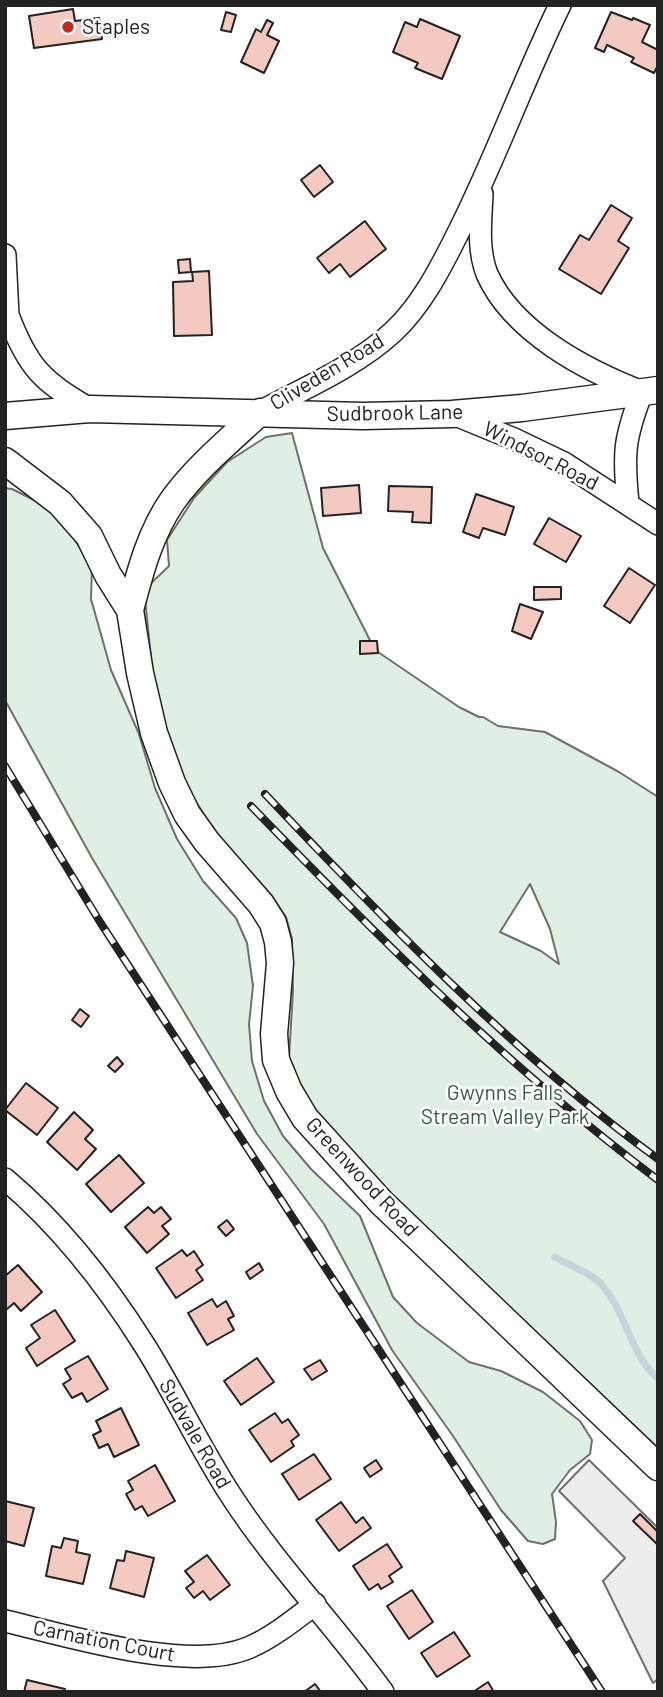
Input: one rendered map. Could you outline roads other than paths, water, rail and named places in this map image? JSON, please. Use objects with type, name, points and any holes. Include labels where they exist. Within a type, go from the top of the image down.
[{"type":"street","name":"Cliveden Road","points":[[130,610],[140,569],[150,543],[173,500],[198,470],[260,412],[363,355],[393,332],[418,303],[444,262],[483,185],[560,5]]},
{"type":"street","points":[[483,185],[481,242],[487,272],[502,299],[523,321],[579,364],[602,377],[650,391]]},
{"type":"street","points":[[5,255],[7,320],[20,345],[33,367],[54,388],[90,409]]},
{"type":"street","name":"Sudbrook Lane","points":[[5,416],[90,409],[363,416],[452,414],[522,408],[650,391]]},
{"type":"street","name":"Windsor Road","points":[[628,503],[625,443],[650,391]]},
{"type":"street","name":"Windsor Road","points":[[452,414],[564,463],[658,523]]},
{"type":"street","name":"Greenwood Road","points":[[5,461],[50,495],[89,537],[130,610],[140,673],[154,733],[172,783],[187,814],[206,842],[261,904],[273,923],[279,962],[274,1034],[276,1060],[289,1091],[305,1118],[380,1202],[658,1467]]},
{"type":"street","name":"Sudvale Road","points":[[5,1179],[63,1235],[111,1293],[230,1494],[264,1544],[315,1604],[383,1692]]},
{"type":"street","name":"Carnation Court","points":[[5,1621],[167,1656],[215,1656],[247,1648],[276,1632],[315,1604]]},
{"type":"waterway","points":[[555,1257],[586,1273],[602,1285],[618,1308],[640,1357],[658,1379]]},
{"type":"railway","points":[[5,766],[100,922],[602,1692]]},
{"type":"railway","points":[[265,794],[453,986],[553,1076],[658,1159]]},
{"type":"railway","points":[[251,806],[447,1001],[549,1093],[658,1180]]},
{"type":"place","name":"Staples","points":[[68,27]]},
{"type":"park label","name":"Gwynns Falls Stream Valley Park","points":[[505,1105]]}]
